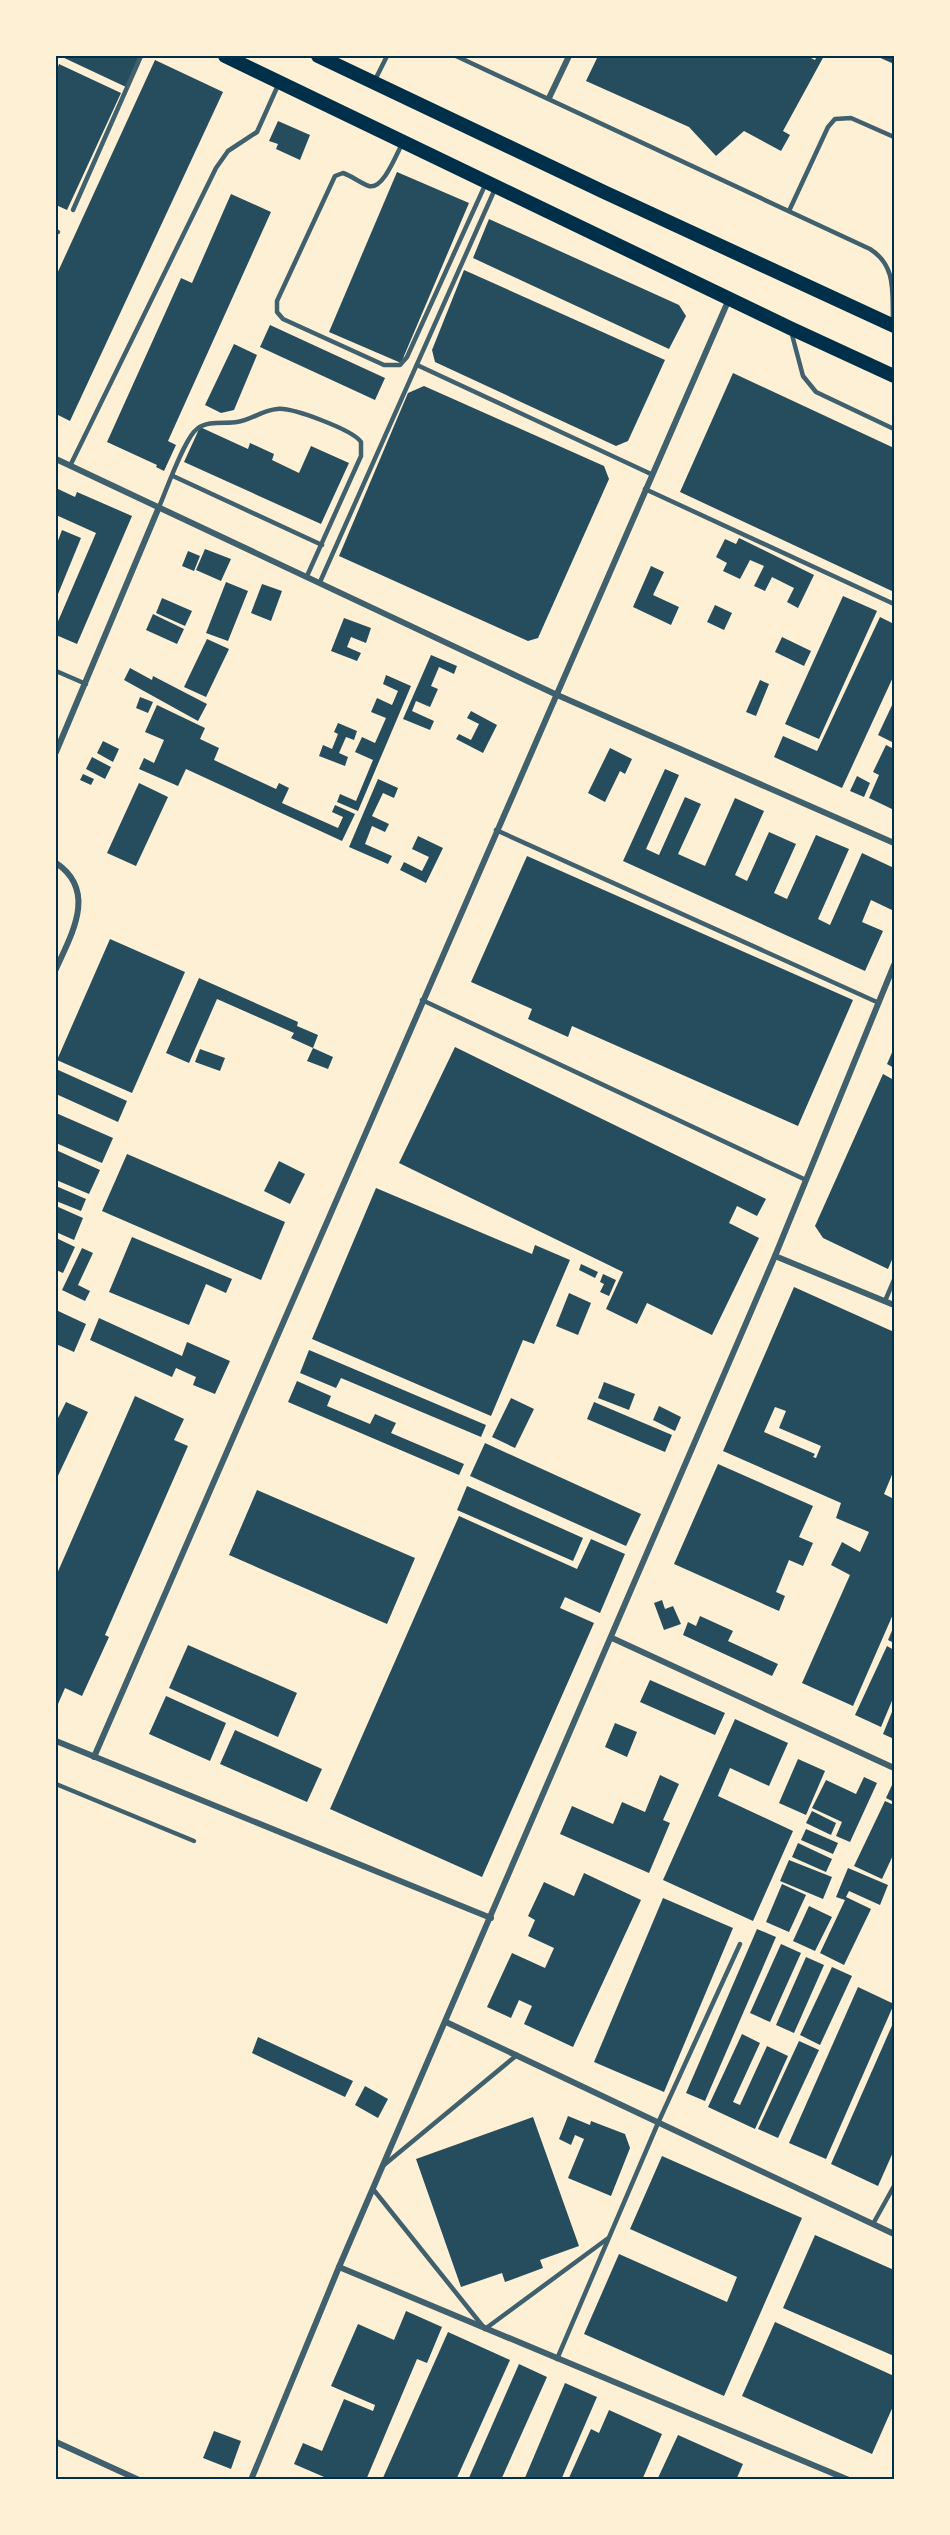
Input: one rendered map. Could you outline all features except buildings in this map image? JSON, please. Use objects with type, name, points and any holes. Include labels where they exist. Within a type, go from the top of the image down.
[{"type":"main road","points":[[225,56],[894,376]]},
{"type":"main road","points":[[318,56],[894,325]]},
{"type":"street","points":[[549,98],[569,56]]},
{"type":"street","points":[[93,1757],[729,298]]},
{"type":"street","points":[[56,459],[555,694],[894,843]]},
{"type":"street","points":[[56,752],[159,507]]},
{"type":"street","points":[[56,863],[72,879],[79,909],[56,969]]},
{"type":"street","points":[[251,2480],[339,2267],[775,1256],[894,965]]},
{"type":"street","points":[[775,1256],[894,1305]]},
{"type":"street","points":[[612,1638],[894,1768]]},
{"type":"street","points":[[56,1742],[491,1918]]},
{"type":"street","points":[[446,2022],[894,2234]]},
{"type":"street","points":[[339,2267],[849,2480]]},
{"type":"street","points":[[56,2442],[139,2480]]},
{"type":"lane","points":[[73,210],[141,56]]},
{"type":"lane","points":[[374,83],[387,56]]},
{"type":"lane","points":[[456,56],[870,249],[893,272],[894,325]]},
{"type":"lane","points":[[70,466],[216,168],[228,152],[257,132],[280,82]]},
{"type":"lane","points":[[789,211],[828,127],[835,119],[851,118],[894,137]]},
{"type":"lane","points":[[403,141],[379,184],[368,186],[343,173],[335,176],[277,301],[277,312],[283,319],[384,365],[400,365],[407,357],[492,184]]},
{"type":"lane","points":[[320,582],[417,365],[492,184]]},
{"type":"lane","points":[[790,328],[800,367],[808,385],[824,397],[894,429]]},
{"type":"lane","points":[[417,365],[651,474]]},
{"type":"lane","points":[[159,507],[193,432],[205,425],[238,422],[269,410],[285,409],[352,433],[361,442],[362,456],[308,576]]},
{"type":"lane","points":[[173,476],[322,545]]},
{"type":"lane","points":[[645,489],[894,604]]},
{"type":"lane","points":[[56,671],[86,684]]},
{"type":"lane","points":[[496,830],[879,1003]]},
{"type":"lane","points":[[422,1000],[806,1180]]},
{"type":"lane","points":[[885,1301],[894,1280]]},
{"type":"lane","points":[[56,1784],[194,1841]]},
{"type":"lane","points":[[557,2359],[658,2122],[740,1944]]},
{"type":"lane","points":[[384,2165],[517,2055]]},
{"type":"lane","points":[[873,2224],[894,2186]]},
{"type":"lane","points":[[373,2189],[485,2329],[608,2239]]}]
